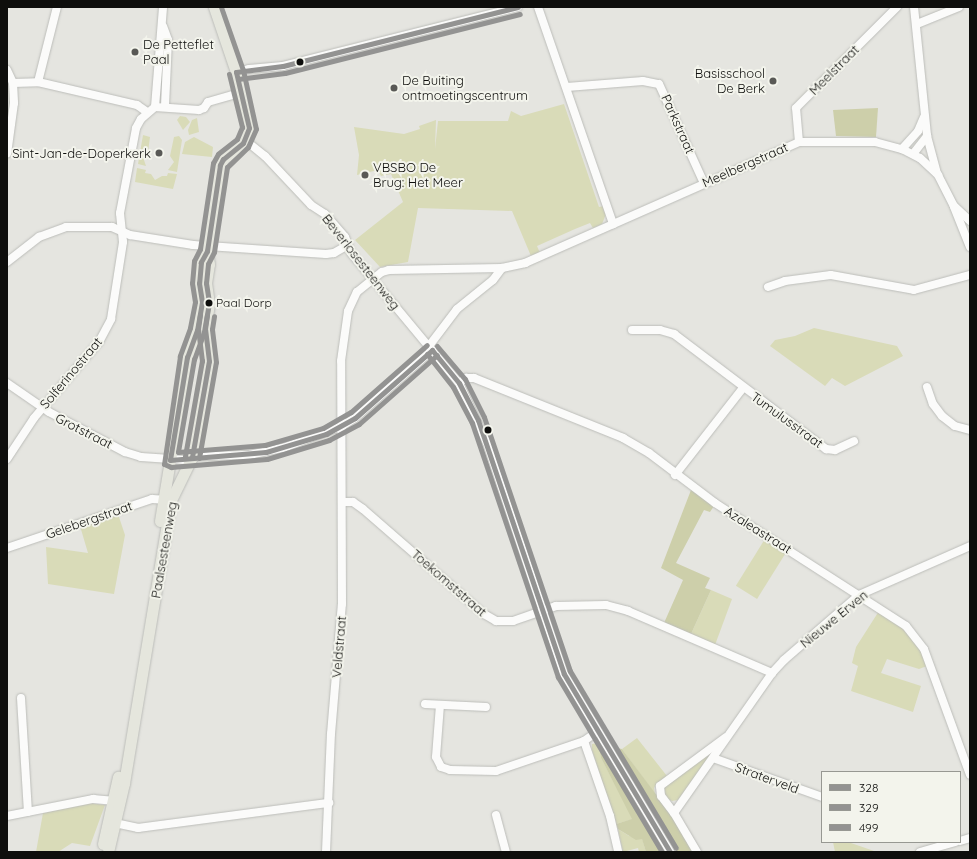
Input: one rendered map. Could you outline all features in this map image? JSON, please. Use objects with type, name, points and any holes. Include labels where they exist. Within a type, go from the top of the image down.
[{"type":"main road","points":[[214,7],[242,92],[249,128],[245,140]]},
{"type":"main road","name":"Paalsesteenweg","points":[[108,852],[168,500],[170,460],[188,353],[197,330],[202,302],[199,276],[201,262],[207,248],[220,165],[223,159],[245,140]]},
{"type":"main road","name":"Paalsesteenweg","points":[[168,500],[192,457],[209,361],[205,329],[209,304],[206,283],[209,264],[207,248]]},
{"type":"main road","name":"Paalsesteenweg","points":[[102,852],[112,823]]},
{"type":"street","points":[[38,82],[57,7]]},
{"type":"street","points":[[161,107],[168,40],[163,26],[163,7]]},
{"type":"street","points":[[236,72],[283,66],[518,7]]},
{"type":"street","points":[[538,7],[567,87],[613,224]]},
{"type":"street","name":"Meelstraat","points":[[799,142],[795,115],[798,106],[897,7]]},
{"type":"street","points":[[914,7],[917,24],[927,136],[938,175]]},
{"type":"street","points":[[917,24],[959,7]]},
{"type":"street","points":[[7,70],[14,83],[14,103],[7,154]]},
{"type":"street","name":"Parkstraat","points":[[567,87],[643,81],[659,84],[704,183]]},
{"type":"street","points":[[14,83],[38,82],[137,104],[147,112],[161,107],[198,110],[204,108],[208,102],[242,92]]},
{"type":"street","name":"Solferinostraat","points":[[7,459],[43,408],[98,342],[109,323],[115,303],[122,232],[120,213],[136,128],[147,112]]},
{"type":"street","points":[[902,149],[918,131],[925,116]]},
{"type":"street","points":[[913,154],[922,146],[927,136]]},
{"type":"street","name":"Beverlosesteenweg","points":[[245,140],[265,156],[310,206],[325,214],[345,237],[351,253],[459,383],[487,444],[564,674],[597,732],[670,852]]},
{"type":"street","name":"Meelbergstraat","points":[[373,279],[389,270],[502,268],[544,256],[704,183],[799,142],[875,142],[902,149],[913,154],[938,175],[954,206],[970,221]]},
{"type":"street","points":[[954,206],[965,239],[970,247]]},
{"type":"street","points":[[7,262],[39,237],[56,228],[112,228],[122,232],[207,248],[326,254],[334,253],[348,244]]},
{"type":"street","points":[[965,239],[970,229]]},
{"type":"street","points":[[431,348],[457,309],[493,280],[502,268]]},
{"type":"street","points":[[768,287],[785,281],[831,275],[914,290],[970,274]]},
{"type":"street","name":"Veldstraat","points":[[326,852],[331,734],[342,604],[341,361],[348,311],[357,292],[373,279]]},
{"type":"street","name":"Tumulusstraat","points":[[632,330],[665,330],[674,334],[826,449],[835,450],[854,441]]},
{"type":"street","name":"Grotstraat","points":[[7,383],[43,408],[125,452],[141,457],[170,460],[266,452],[306,441],[342,426],[355,418],[431,348]]},
{"type":"street","name":"Azaleastraat","points":[[459,383],[466,378],[474,378],[623,438],[649,454],[675,475],[906,626],[920,641],[970,775]]},
{"type":"street","points":[[927,387],[933,404],[942,416],[955,426],[970,430]]},
{"type":"street","name":"Tumulusstraat","points":[[675,475],[744,388]]},
{"type":"street","name":"Gelebergstraat","points":[[7,548],[152,499],[168,500]]},
{"type":"street","name":"Toekomststraat","points":[[342,502],[353,502],[363,509],[490,618],[513,621],[556,606],[582,604],[617,607],[772,673]]},
{"type":"street","name":"Nieuwe Erven","points":[[674,813],[772,673],[859,595],[970,546]]},
{"type":"street","points":[[21,698],[28,812]]},
{"type":"street","points":[[425,704],[486,706]]},
{"type":"street","points":[[440,705],[436,757],[438,764],[445,770],[496,771],[584,740],[597,732]]},
{"type":"street","name":"Nieuwe Erven","points":[[696,852],[674,813],[661,796],[660,786],[731,733]]},
{"type":"street","points":[[584,740],[610,816],[618,852]]},
{"type":"street","name":"Straterveld","points":[[713,758],[821,797]]},
{"type":"street","points":[[7,816],[93,799],[117,801]]},
{"type":"street","points":[[112,823],[138,828],[329,803]]},
{"type":"street","points":[[496,815],[506,852]]},
{"type":"street","points":[[920,852],[952,843]]},
{"type":"green space","points":[[564,104],[599,207],[604,206],[606,214],[602,224],[593,228],[590,223],[537,246],[540,253],[531,256],[512,211],[418,208],[408,262],[380,267],[355,240],[403,202],[391,174],[381,176],[378,170],[357,175],[359,155],[354,127],[404,134],[420,129],[419,126],[436,120],[435,149],[438,121],[508,121],[511,111],[521,116]]},
{"type":"green space","points":[[878,108],[876,137],[836,136],[833,110]]},
{"type":"green space","points":[[180,116],[186,117],[190,122],[183,130],[177,120]]},
{"type":"green space","points":[[197,118],[199,132],[189,135],[188,130],[192,120]]},
{"type":"green space","points":[[143,135],[150,137],[148,152],[143,157],[146,166],[138,164]]},
{"type":"green space","points":[[179,136],[182,140],[177,172],[168,170],[174,162],[170,156],[174,137]]},
{"type":"green space","points":[[194,137],[213,147],[212,157],[182,154],[185,142]]},
{"type":"green space","points":[[137,168],[146,170],[145,173],[151,174],[155,180],[162,176],[167,176],[168,173],[177,174],[173,189],[135,182]]},
{"type":"green space","points":[[814,328],[897,346],[903,356],[845,386],[832,378],[825,386],[770,346],[775,340],[795,336]]},
{"type":"green space","points":[[691,490],[714,506],[710,512],[704,510],[676,563],[710,578],[705,588],[711,590],[691,634],[664,623],[683,580],[661,568]]},
{"type":"green space","points":[[118,514],[125,535],[114,594],[48,584],[46,547],[88,553],[80,526]]},
{"type":"green space","points":[[765,539],[786,552],[757,599],[736,586]]},
{"type":"green space","points":[[711,590],[732,599],[715,645],[691,634]]},
{"type":"green space","points":[[879,611],[906,631],[921,650],[927,666],[919,669],[887,659],[881,673],[921,686],[913,712],[851,691],[858,666],[852,663],[856,647]]},
{"type":"green space","points":[[637,738],[667,776],[657,783],[654,788],[655,794],[622,749]]},
{"type":"green space","points":[[598,743],[603,752],[600,753],[601,758],[633,819],[616,824],[592,750],[592,744]]},
{"type":"green space","points":[[617,748],[622,749],[673,817],[694,852],[677,852],[615,751]]},
{"type":"green space","points":[[603,752],[659,843],[662,852],[646,852],[642,839],[636,840],[618,829],[616,824],[632,819],[601,758],[600,753]]},
{"type":"green space","points":[[712,752],[678,800],[672,801],[665,797],[664,787]]},
{"type":"green space","points":[[90,803],[105,805],[90,846],[72,843],[58,852],[36,852],[43,813]]},
{"type":"green space","points":[[618,829],[629,836],[642,838],[646,852],[639,852],[638,848],[623,852]]},
{"type":"green space","points":[[833,843],[851,843],[877,852],[835,852]]},
{"type":"transit line","name":"499","points":[[221,7],[243,70],[256,129],[248,147],[227,167],[214,252],[208,264],[206,283],[209,303],[204,332],[194,359],[178,452],[265,445],[323,428],[351,412],[427,345]]},
{"type":"transit line","name":"328","points":[[236,72],[283,66],[518,7]]},
{"type":"transit line","name":"329","points":[[238,79],[285,73],[520,14]]},
{"type":"transit line","name":"328","points":[[236,72],[249,128],[243,143],[223,159],[220,165],[207,251],[201,262],[199,283],[202,302],[197,330],[187,357],[170,460],[266,452],[326,434],[355,418],[432,350]]},
{"type":"transit line","name":"329","points":[[229,74],[242,127],[237,139],[218,154],[213,163],[200,249],[194,261],[192,283],[195,302],[190,328],[180,356],[164,464],[171,467],[267,459],[329,440],[359,424],[437,355]]},
{"type":"transit line","name":"499","points":[[185,456],[202,361],[198,329],[200,314]]},
{"type":"transit line","name":"328","points":[[192,457],[209,361],[205,329],[207,315]]},
{"type":"transit line","name":"329","points":[[199,458],[216,362],[212,329],[214,316]]},
{"type":"transit line","name":"499","points":[[437,346],[465,379],[484,417],[570,671],[676,848]]},
{"type":"transit line","name":"328","points":[[432,350],[459,383],[478,420],[564,674],[670,852]]},
{"type":"transit line","name":"329","points":[[427,354],[453,387],[472,423],[558,677],[662,852]]},
{"type":"place","name":"De Petteflet Paal","points":[[135,52]]},
{"type":"place","name":"Basisschool De Berk","points":[[773,81]]},
{"type":"place","name":"De Buiting ontmoetingscentrum","points":[[394,88]]},
{"type":"place","name":"Sint-Jan-de-Doperkerk","points":[[159,153]]},
{"type":"place","name":"VBSBO De Brug: Het Meer","points":[[365,175]]},
{"type":"place","name":"Paal Dorp","points":[[209,303]]}]
